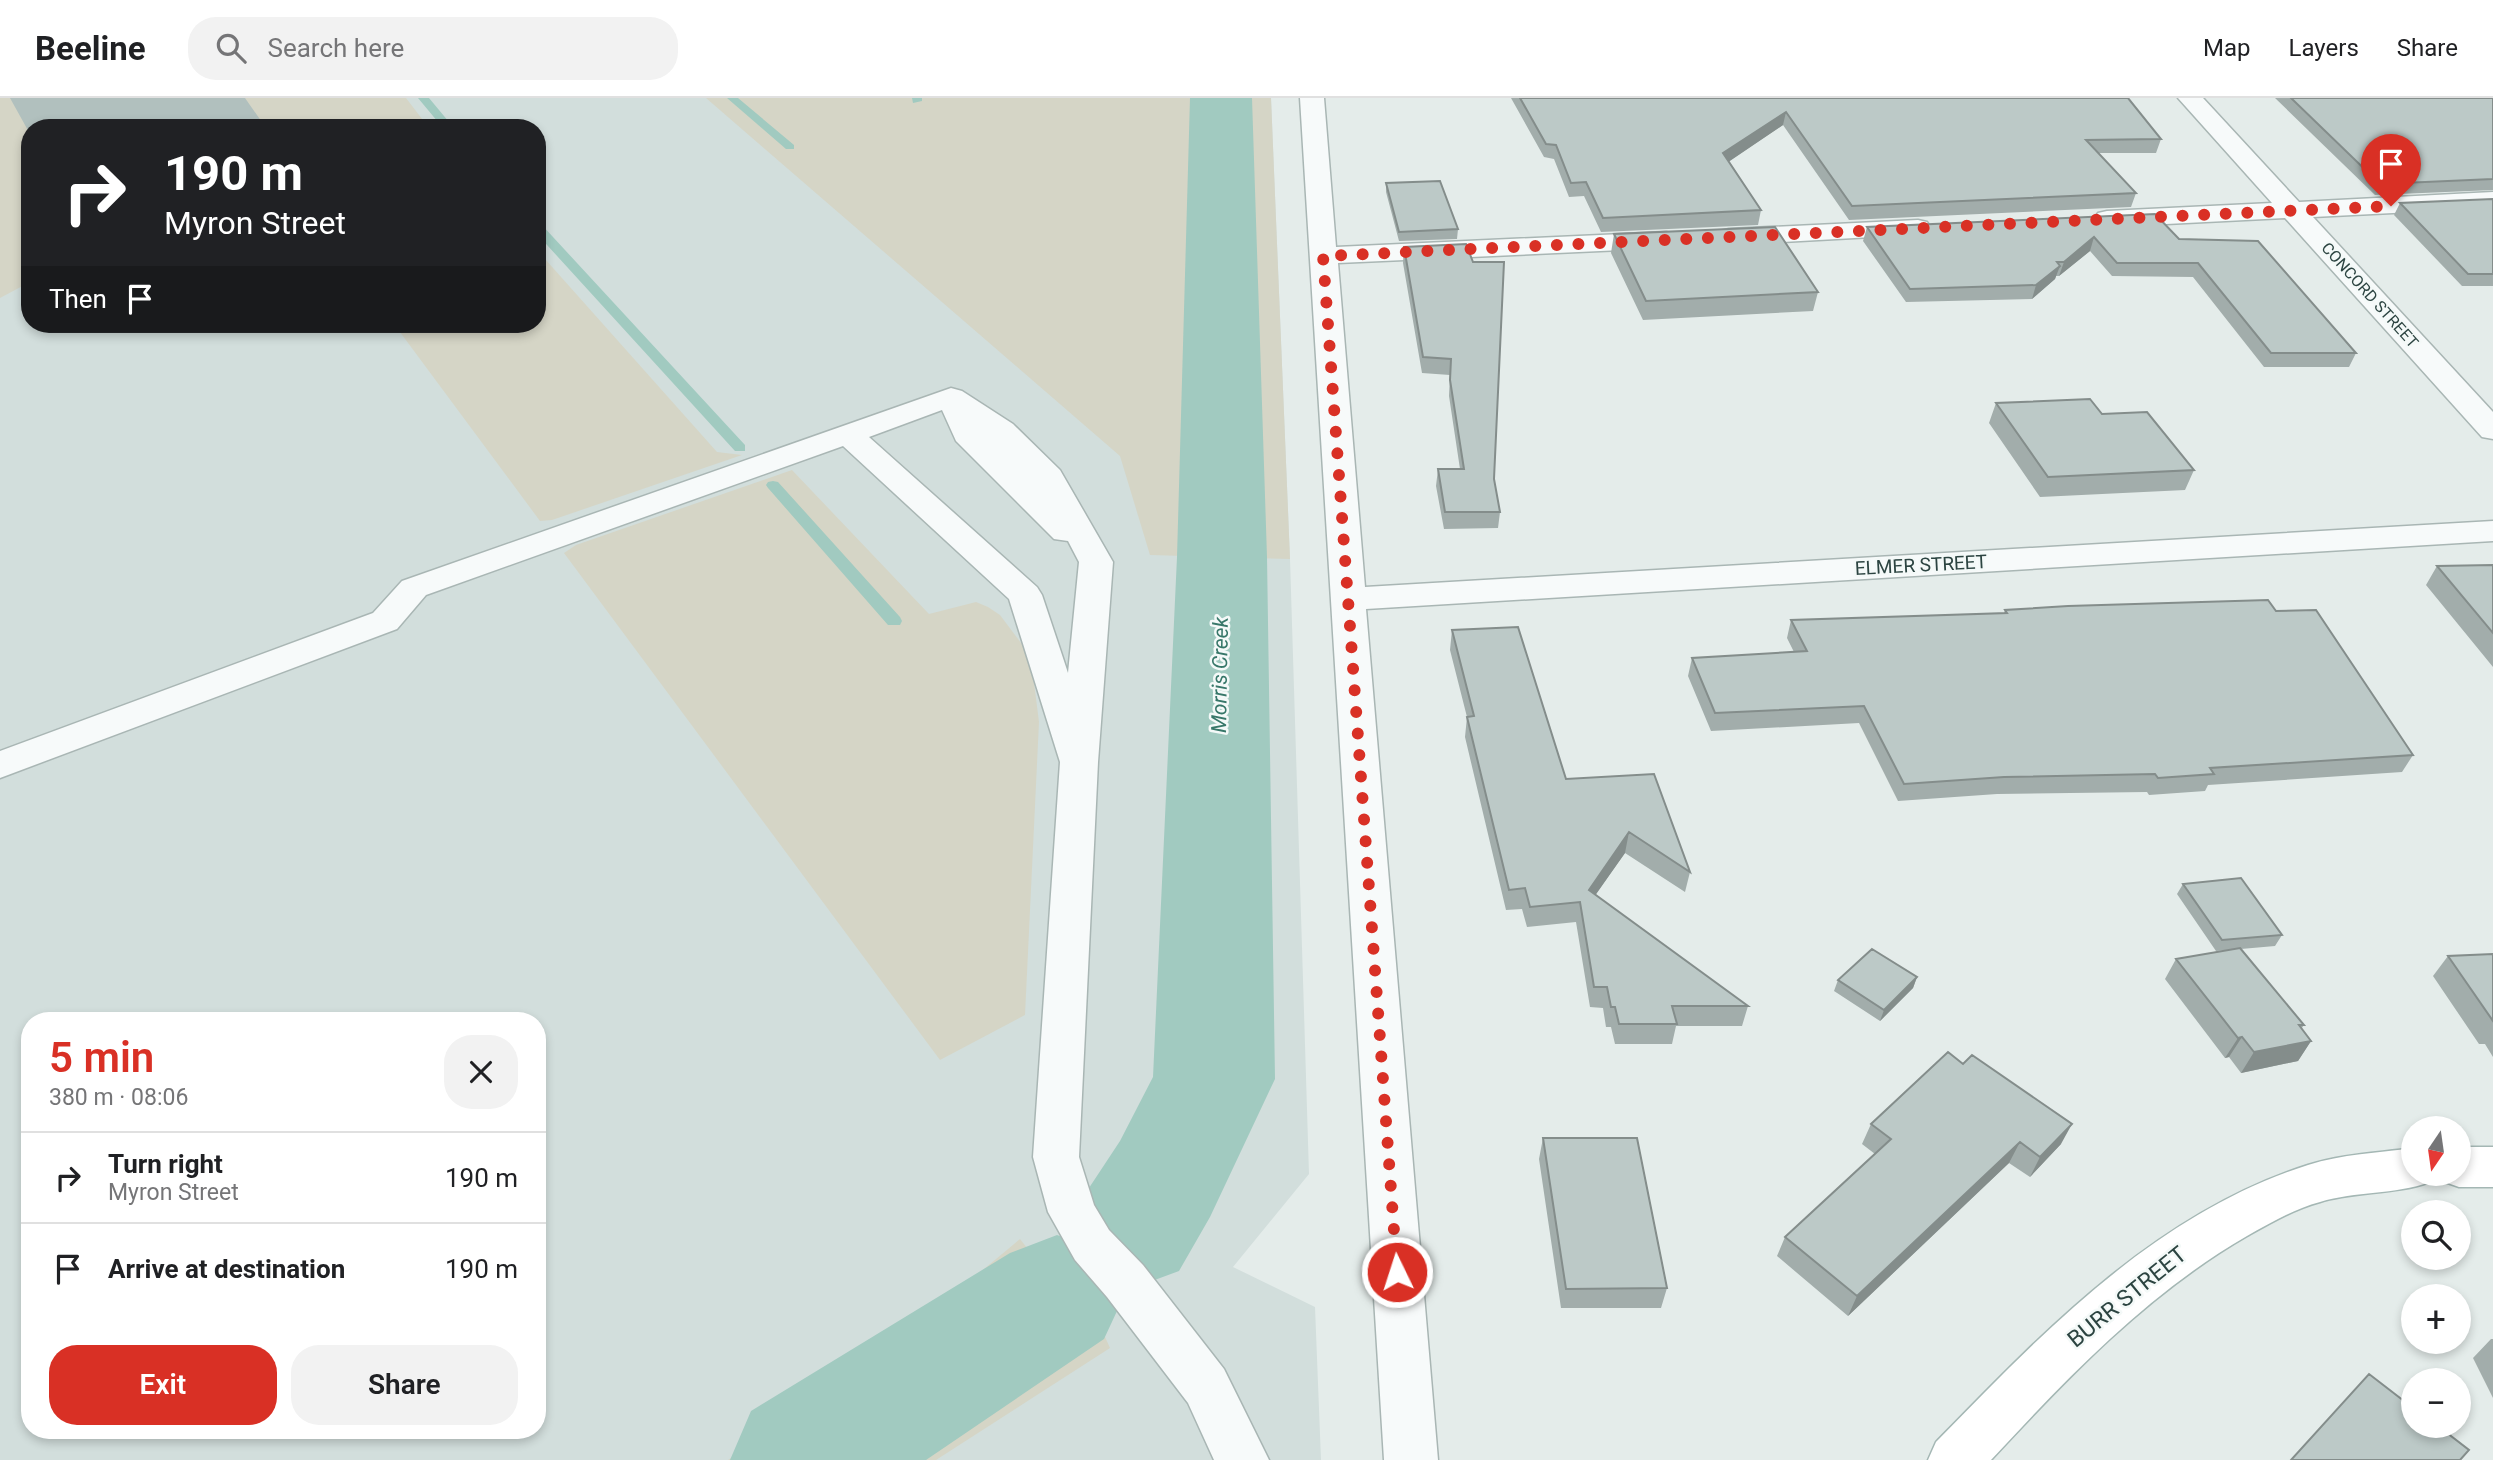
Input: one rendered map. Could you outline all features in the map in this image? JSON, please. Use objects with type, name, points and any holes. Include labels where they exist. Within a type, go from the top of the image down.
[{"type":"main road","points":[[2471,1167],[2493,1167]]},
{"type":"main road","name":"BURR STREET","points":[[1955,1460],[2042,1369],[2154,1270],[2225,1222],[2310,1184],[2401,1170]]},
{"type":"street","points":[[1312,98],[1411,1460]]},
{"type":"street","name":"CONCORD STREET","points":[[2190,98],[2493,430]]},
{"type":"street","points":[[2075,221],[2493,200]]},
{"type":"street","points":[[1323,256],[1950,227]]},
{"type":"street","points":[[0,765],[385,621],[414,588],[951,397],[1002,431],[1049,477],[1096,562],[1079,762],[1056,1157],[1072,1212],[1092,1245],[1125,1282],[1206,1386],[1242,1460]]},
{"type":"street","points":[[849,435],[1025,595],[1079,762]]},
{"type":"street","name":"ELMER STREET","points":[[1348,599],[2493,531]]},
{"type":"shaded area","points":[[0,98],[1271,98],[1290,559],[1309,1174],[1233,1267],[1315,1307],[1321,1460],[0,1460]]},
{"type":"shaded area","points":[[0,98],[35,98],[47,119],[21,119],[21,287],[0,298]]},
{"type":"shaded area","points":[[227,98],[406,98],[422,119],[242,119]]},
{"type":"shaded area","points":[[706,98],[1271,98],[1290,559],[1150,555],[1120,456]]},
{"type":"shaded area","points":[[546,260],[717,452],[742,455],[552,520],[540,521],[401,333],[546,333]]},
{"type":"shaded area","points":[[792,470],[929,614],[976,602],[988,607],[1000,615],[1024,647],[1032,667],[1039,722],[1025,1015],[940,1060],[564,553],[576,545]]},
{"type":"shaded area","points":[[1020,1239],[1050,1277],[1028,1300],[965,1345],[781,1460],[728,1460],[835,1393]]},
{"type":"shaded area","points":[[1081,1306],[1096,1317],[1110,1348],[936,1460],[869,1460]]},
{"type":"building","points":[[1520,98],[2128,98],[2161,139],[2086,140],[2136,193],[1852,206],[1786,112],[1723,153],[1761,210],[1603,218],[1586,182],[1571,183],[1556,145],[1546,144]]},
{"type":"building","points":[[2291,98],[2493,98],[2493,179],[2380,184]]},
{"type":"building","points":[[1440,181],[1458,229],[1399,232],[1386,183]]},
{"type":"building","points":[[2493,199],[2493,274],[2468,274],[2400,203]]},
{"type":"building","points":[[2155,214],[2179,239],[2258,241],[2356,353],[2271,353],[2198,263],[2117,263],[2094,237],[2064,262],[2057,262],[2060,266],[2036,285],[1910,289],[1867,227]]},
{"type":"building","points":[[1775,227],[1818,292],[1646,301],[1614,234]]},
{"type":"building","points":[[1466,244],[1473,262],[1504,262],[1494,479],[1500,512],[1445,512],[1438,469],[1464,469],[1450,380],[1451,359],[1423,357],[1404,247]]},
{"type":"building","points":[[2090,399],[2102,414],[2147,412],[2194,470],[2048,477],[1996,403]]},
{"type":"building","points":[[2493,565],[2493,633],[2437,566]]},
{"type":"building","points":[[2268,600],[2276,611],[2316,610],[2413,755],[2210,768],[2214,774],[2158,778],[2155,774],[2004,777],[1904,784],[1864,706],[1715,713],[1692,658],[1807,651],[1791,620],[2007,613],[2005,610],[2068,606]]},
{"type":"building","points":[[1518,627],[1566,779],[1654,774],[1690,872],[1629,832],[1589,890],[1748,1006],[1672,1006],[1677,1024],[1619,1024],[1615,1007],[1611,1007],[1607,987],[1594,987],[1580,902],[1530,907],[1525,888],[1509,890],[1467,717],[1474,716],[1452,630]]},
{"type":"building","points":[[2241,878],[2282,935],[2222,940],[2183,884]]},
{"type":"building","points":[[2240,948],[2304,1025],[2299,1025],[2311,1041],[2254,1052],[2242,1037],[2238,1038],[2176,959]]},
{"type":"building","points":[[1872,949],[1917,977],[1884,1010],[1838,980]]},
{"type":"building","points":[[2493,954],[2493,1021],[2448,956]]},
{"type":"building","points":[[1948,1052],[1963,1064],[1972,1055],[2072,1124],[2040,1157],[2020,1142],[1857,1296],[1785,1237],[1891,1139],[1871,1124]]},
{"type":"building","points":[[1543,1138],[1637,1138],[1667,1288],[1566,1289]]},
{"type":"building","points":[[2369,1374],[2401,1399],[2401,1438],[2454,1438],[2469,1450],[2460,1460],[2291,1460]]},
{"type":"waterway","points":[[423,98],[441,119]]},
{"type":"waterway","points":[[732,98],[790,147]]},
{"type":"waterway","name":"Morris Creek","points":[[1133,1231],[1165,1179],[1214,1079],[1222,557],[1221,98]]},
{"type":"waterway","points":[[546,237],[740,448]]},
{"type":"waterway","points":[[773,485],[894,621]]},
{"type":"waterway","points":[[802,1460],[1057,1296]]},
{"type":"runway","points":[[127,98],[140,119]]},
{"type":"route","points":[[1397,1272],[1323,256],[2391,206]]}]
